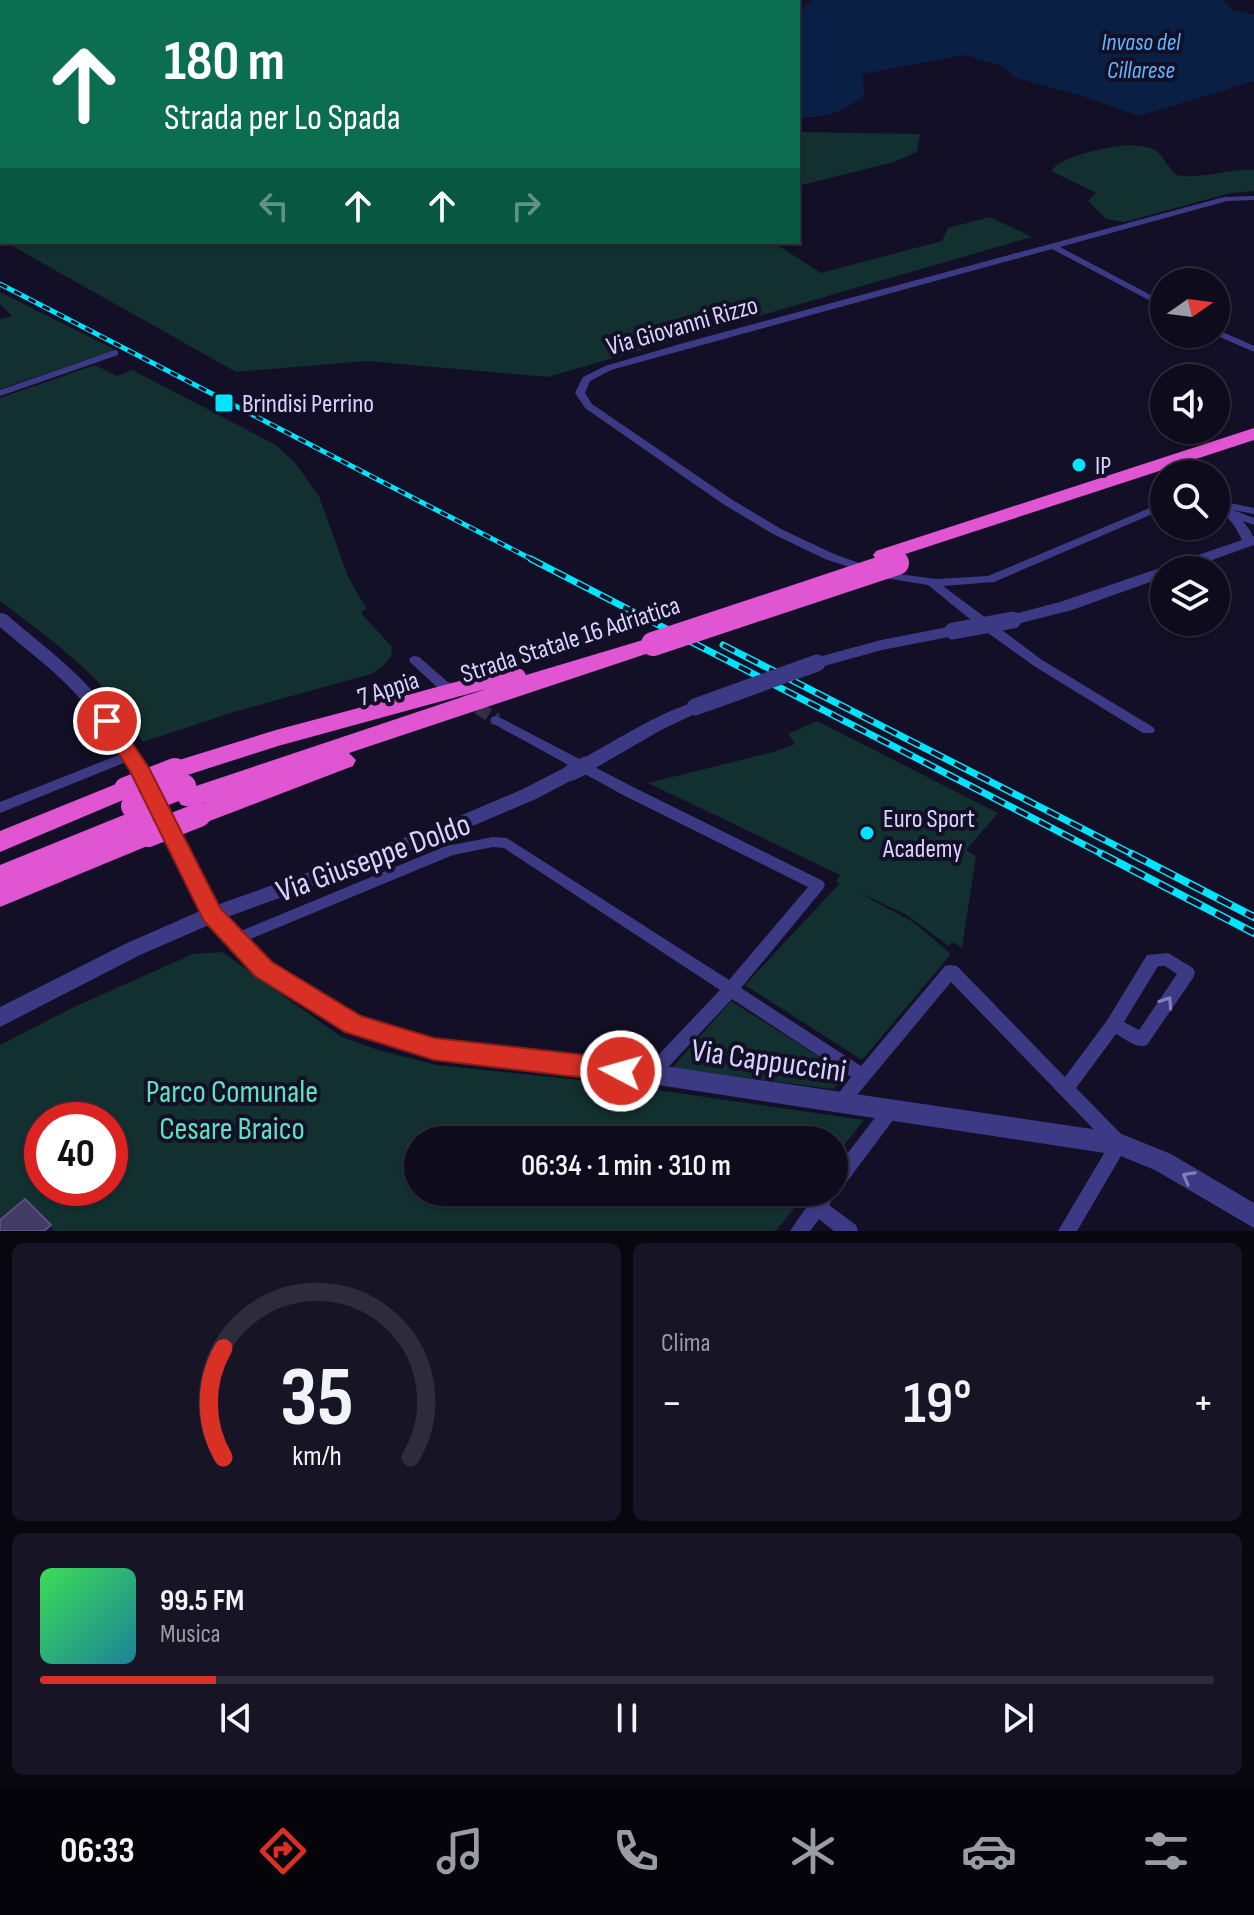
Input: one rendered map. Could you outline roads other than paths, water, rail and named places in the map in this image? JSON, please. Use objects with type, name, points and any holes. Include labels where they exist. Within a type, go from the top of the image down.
[{"type":"highway","name":"Strada Statale 16 Adriatica","points":[[528,678],[890,559],[1254,434]]},
{"type":"highway","name":"Strada Statale 16 Adriatica","points":[[1208,460],[1254,445]]},
{"type":"highway","name":"Strada Statale 16 Adriatica","points":[[890,559],[1150,479]]},
{"type":"highway","points":[[0,860],[187,792],[472,710],[528,678]]},
{"type":"highway","points":[[0,876],[187,792],[260,741],[385,709],[462,685],[528,678]]},
{"type":"highway","points":[[0,842],[137,812]]},
{"type":"highway","points":[[0,896],[137,812]]},
{"type":"street","name":"Via Giovanni Rizzo","points":[[1150,511],[990,579],[962,585],[934,585],[876,574],[775,531],[588,406],[580,393],[586,379],[608,368],[1227,199],[1254,198]]},
{"type":"street","points":[[1055,247],[1150,298]]},
{"type":"street","points":[[1230,338],[1254,349]]},
{"type":"street","points":[[0,393],[115,353]]},
{"type":"street","points":[[1230,509],[1253,514]]},
{"type":"street","points":[[1230,513],[1253,514]]},
{"type":"street","points":[[1208,556],[1251,541],[1230,513]]},
{"type":"street","points":[[0,1018],[212,915],[438,834],[539,790],[695,707],[817,663],[881,645],[1013,620],[1066,606],[1150,577]]},
{"type":"street","points":[[934,585],[993,633],[1083,694],[1148,730]]},
{"type":"street","name":"Via Cappuccini","points":[[0,618],[79,687],[131,755],[212,915],[263,969],[354,1025],[434,1049],[651,1074],[1119,1144],[1163,1162],[1254,1216]]},
{"type":"street","points":[[415,660],[444,686]]},
{"type":"street","points":[[497,720],[628,791],[818,885],[731,989],[651,1074]]},
{"type":"street","points":[[0,808],[131,755]]},
{"type":"street","name":"Via Giuseppe Doldo","points":[[236,939],[451,850],[493,842],[507,843],[863,1076]]},
{"type":"street","points":[[1066,1089],[1114,1024],[1153,960],[1168,959],[1187,973],[1141,1040],[1114,1024]]},
{"type":"street","name":"Via Cappuccini","points":[[863,1076],[951,971],[1119,1144]]},
{"type":"street","points":[[841,1102],[863,1076]]},
{"type":"street","points":[[848,1166],[890,1111]]},
{"type":"street","points":[[1067,1231],[1119,1144]]},
{"type":"street","points":[[799,1231],[818,1206]]},
{"type":"street","points":[[828,1206],[849,1231]]},
{"type":"water","name":"Invaso del Cillarese","points":[[813,0],[1222,0],[1233,10],[1254,15],[1254,81],[1139,116],[1016,78],[1002,66],[964,55],[862,74],[865,95],[857,101],[826,115],[800,117],[800,10]]},
{"type":"tunnel","points":[[446,687],[497,720]]},
{"type":"railway","points":[[0,284],[535,561]]},
{"type":"railway","points":[[531,559],[1106,856]]},
{"type":"railway","points":[[723,645],[1136,856]]},
{"type":"railway","points":[[1102,854],[1254,933]]},
{"type":"railway","points":[[1132,854],[1254,917]]},
{"type":"place","name":"Brindisi Perrino","points":[[224,403]]},
{"type":"place","name":"IP","points":[[1079,465]]},
{"type":"place","name":"Euro Sport Academy","points":[[867,833]]},
{"type":"park label","name":"Parco Comunale Cesare Braico","points":[[232,1110]]}]
